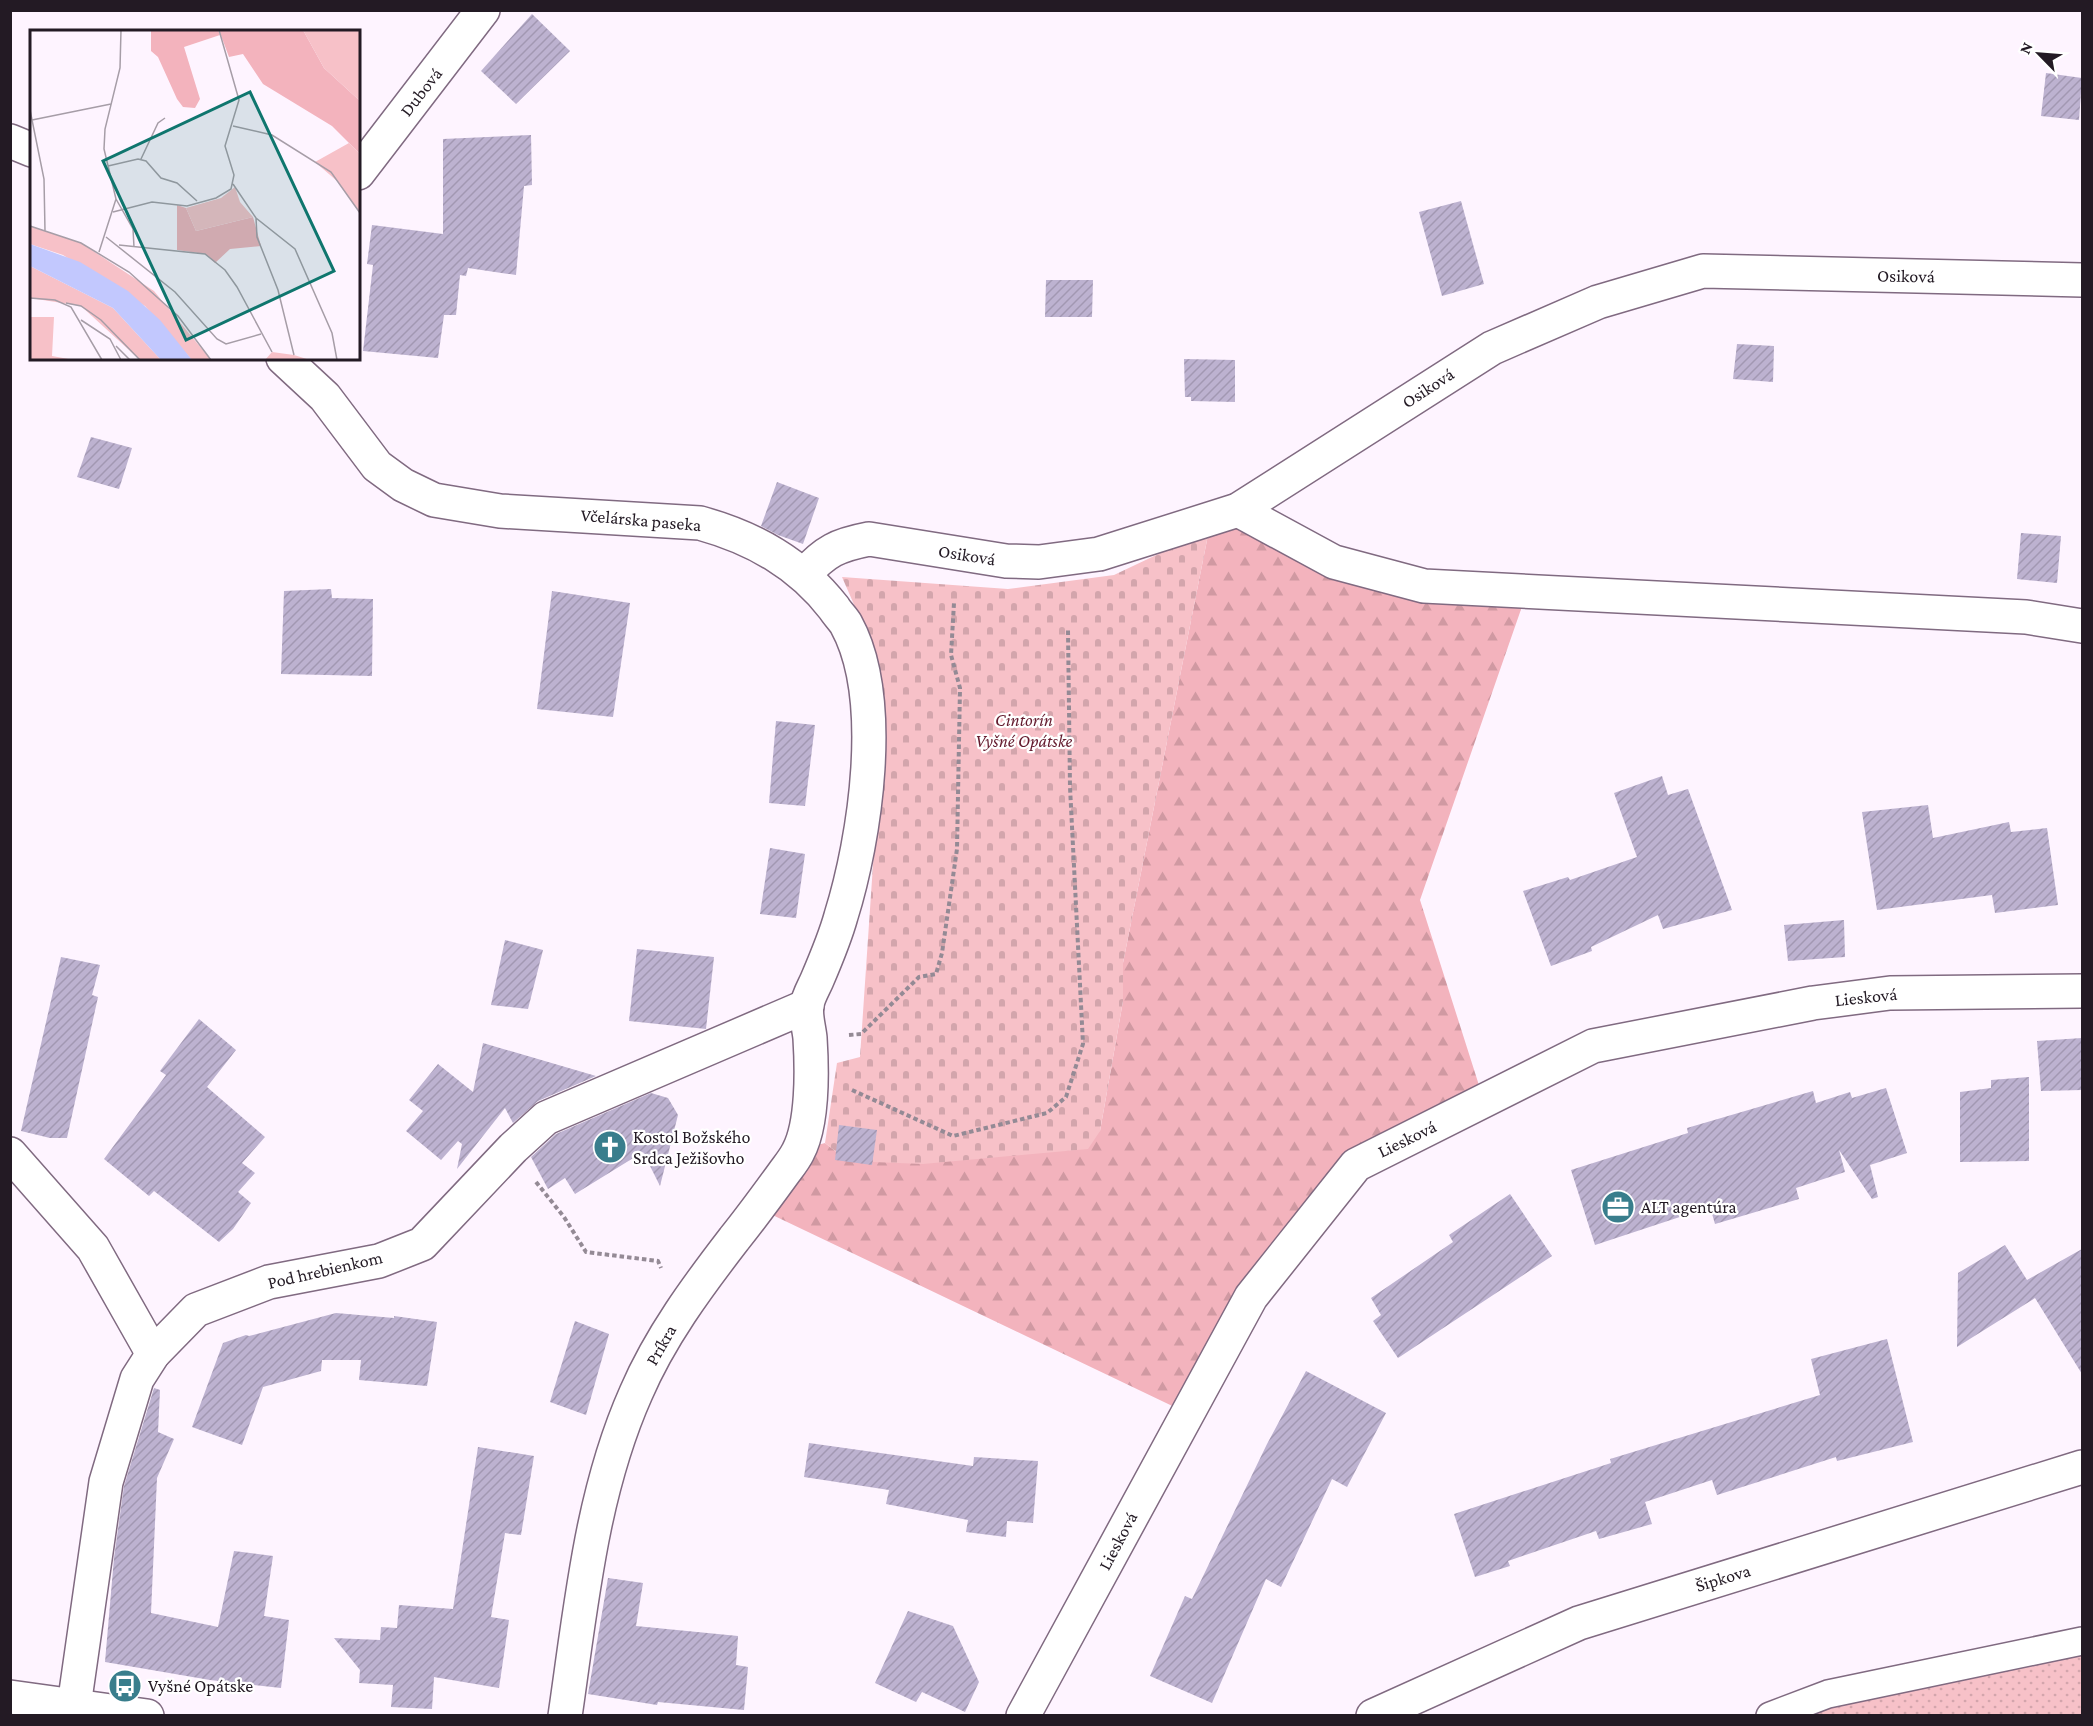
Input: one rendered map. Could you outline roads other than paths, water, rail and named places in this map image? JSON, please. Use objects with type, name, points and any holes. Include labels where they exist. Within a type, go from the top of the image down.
[{"type":"street","name":"Dubová","points":[[360,170],[483,10]]},
{"type":"street","points":[[10,141],[30,149]]},
{"type":"street","name":"Osiková","points":[[804,574],[828,550],[847,543],[869,539],[1006,561],[1039,562],[1099,554],[1238,510],[1492,348],[1598,302],[1703,271],[2082,280]]},
{"type":"street","name":"Včelárska paseka","points":[[285,360],[325,397],[377,466],[403,485],[435,500],[500,511],[700,523],[726,530],[779,557],[804,574],[825,597],[846,625],[865,682],[868,721],[865,803],[859,843],[841,918],[807,1006]]},
{"type":"street","points":[[1238,510],[1334,562],[1424,586],[2026,617],[2082,626]]},
{"type":"street","name":"Liesková","points":[[1023,1716],[1251,1297],[1356,1165],[1593,1046],[1813,1003],[1890,993],[2082,991]]},
{"type":"street","name":"Príkra","points":[[565,1716],[592,1538],[619,1436],[636,1392],[659,1347],[678,1317],[799,1150],[808,1114],[811,1081],[807,1006]]},
{"type":"street","name":"Pod hrebienkom","points":[[74,1706],[106,1482],[137,1378],[153,1354],[196,1310],[268,1282],[379,1261],[422,1244],[513,1148],[546,1118],[807,1006]]},
{"type":"street","points":[[10,1154],[93,1248],[153,1354]]},
{"type":"street","name":"Šipkova","points":[[1373,1716],[1579,1623],[2082,1467]]},
{"type":"street","points":[[10,1697],[147,1716]]},
{"type":"lane","points":[[1770,1716],[1828,1694],[2082,1641]]},
{"type":"place","name":"Kostol Božského Srdca Ježišovho","points":[[610,1147]]},
{"type":"place","name":"ALT agentúra","points":[[1618,1207]]},
{"type":"place","name":"Vyšné Opátske","points":[[125,1686]]},
{"type":"park label","name":"Cintorín Vyšné Opátske","points":[[1024,730]]}]
